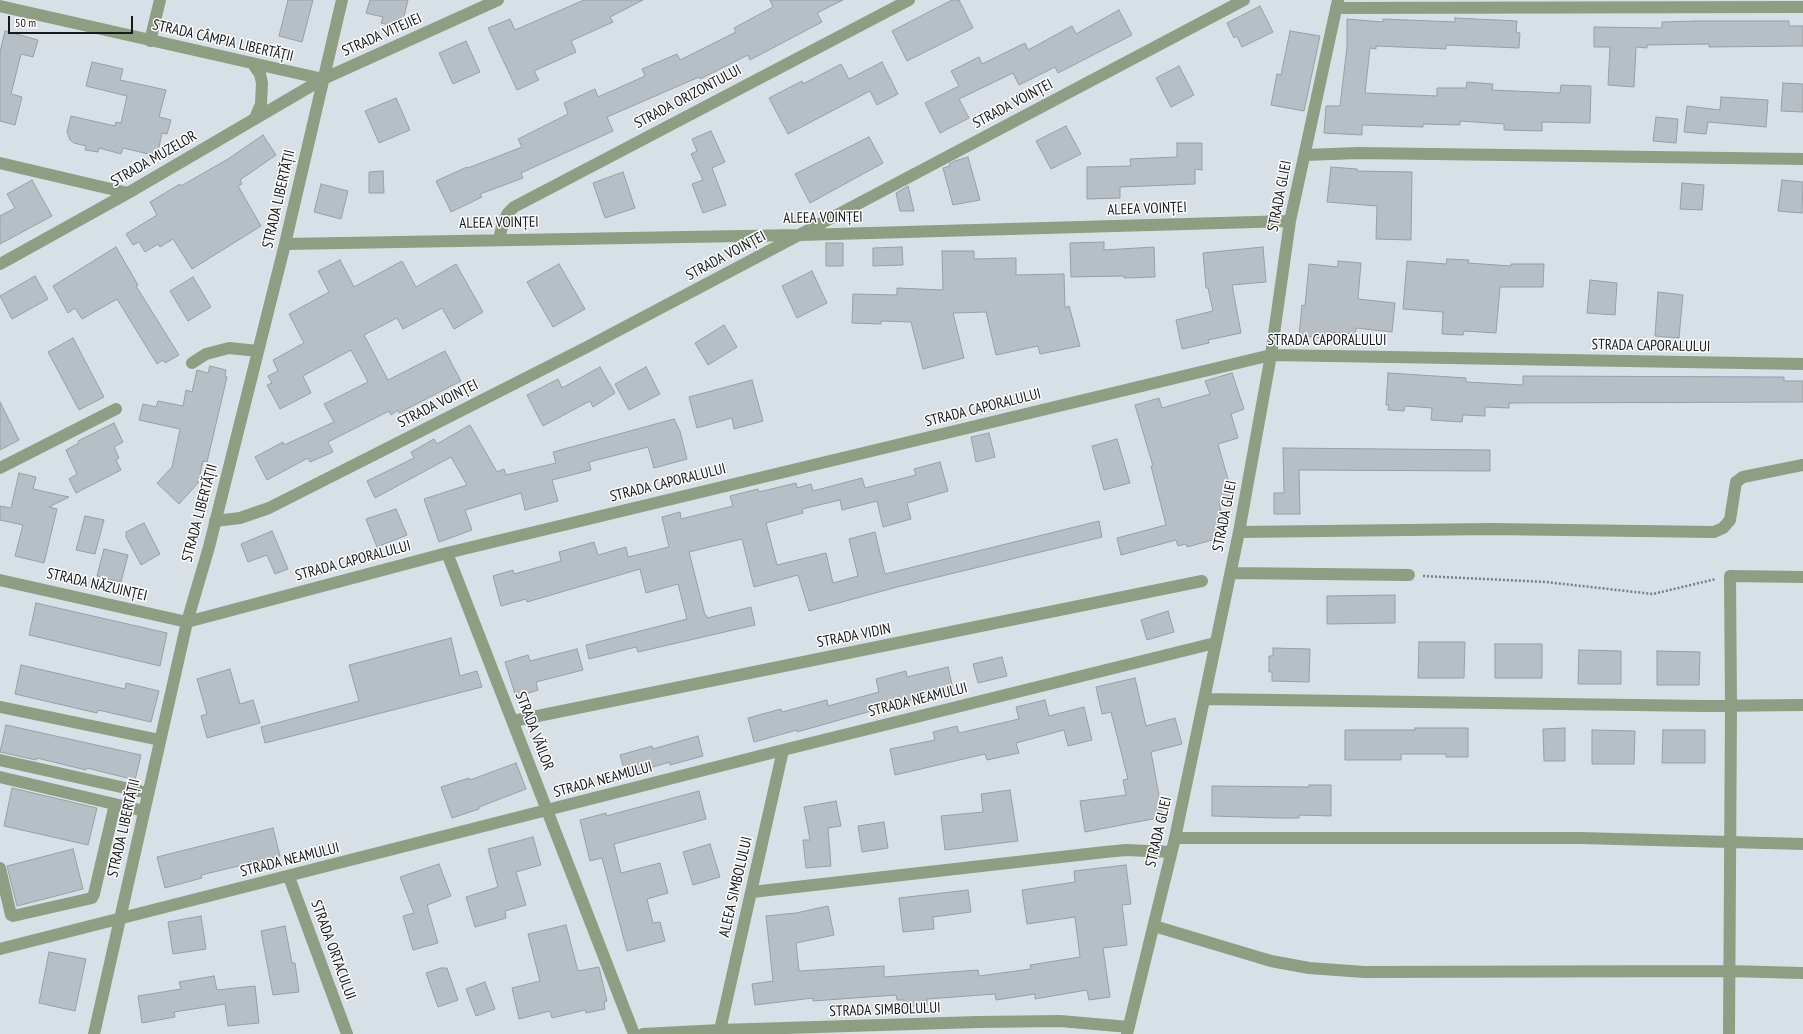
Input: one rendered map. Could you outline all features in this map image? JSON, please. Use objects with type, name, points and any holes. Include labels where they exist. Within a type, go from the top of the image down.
[{"type":"street","points":[[150,41],[160,0]]},
{"type":"street","name":"STRADA LIBERTĂȚII","points":[[94,1034],[187,622],[215,521],[285,244],[342,0]]},
{"type":"street","name":"STRADA VITEJIEI","points":[[323,79],[497,0]]},
{"type":"street","name":"STRADA ORIZONTULUI","points":[[499,239],[503,223],[508,213],[514,206],[910,0]]},
{"type":"street","name":"STRADA VOINȚEI","points":[[215,521],[240,518],[269,508],[585,348],[1244,0]]},
{"type":"street","points":[[1337,4],[1803,7]]},
{"type":"street","name":"STRADA GLIEI","points":[[1128,1031],[1175,838],[1239,532],[1271,355],[1290,221],[1337,4]]},
{"type":"street","name":"STRADA CÂMPIA LIBERTĂȚII","points":[[7,5],[150,41],[323,79]]},
{"type":"street","points":[[253,64],[262,83],[261,104],[255,118]]},
{"type":"street","name":"STRADA MUZELOR","points":[[0,264],[128,193],[323,79]]},
{"type":"street","points":[[1305,155],[1358,153],[1803,159]]},
{"type":"street","points":[[0,163],[128,193]]},
{"type":"street","name":"ALEEA VOINȚEI","points":[[285,244],[499,239],[800,235],[1290,221]]},
{"type":"street","points":[[192,363],[206,354],[229,348],[258,351]]},
{"type":"street","name":"STRADA CAPORALULUI","points":[[187,622],[447,553],[1271,355],[1803,364]]},
{"type":"street","points":[[0,468],[116,409]]},
{"type":"street","points":[[1239,532],[1491,529],[1714,532],[1723,528],[1730,520],[1736,482],[1743,477],[1803,465]]},
{"type":"street","name":"STRADA VĂILOR","points":[[447,553],[634,1034]]},
{"type":"street","points":[[1230,573],[1409,575]]},
{"type":"street","points":[[1729,1034],[1732,706],[1730,576],[1803,577]]},
{"type":"street","name":"STRADA NĂZUINȚEI","points":[[0,580],[187,622]]},
{"type":"street","name":"STRADA VIDIN","points":[[513,721],[1202,581]]},
{"type":"street","name":"STRADA NEAMULUI","points":[[0,950],[783,750],[1215,643]]},
{"type":"street","points":[[1204,699],[1732,706],[1803,704]]},
{"type":"street","points":[[1,708],[160,740]]},
{"type":"street","name":"ALEEA SIMBOLULUI","points":[[720,1030],[783,750]]},
{"type":"street","points":[[0,760],[148,793]]},
{"type":"street","points":[[0,777],[144,811]]},
{"type":"street","points":[[0,868],[11,914],[13,916],[92,898],[115,804]]},
{"type":"street","points":[[1175,838],[1580,838],[1803,844]]},
{"type":"street","points":[[752,892],[1104,852],[1126,850],[1171,852]]},
{"type":"street","name":"STRADA ORTACULUI","points":[[289,877],[347,1034]]},
{"type":"street","points":[[1154,926],[1271,961],[1309,968],[1348,971],[1803,973]]},
{"type":"street","name":"STRADA SIMBOLULUI","points":[[643,1034],[720,1030],[830,1031],[977,1028],[1060,1021],[1128,1031]]},
{"type":"path","points":[[1409,575],[1546,582],[1653,594],[1730,576]]},
{"type":"building","points":[[288,0],[313,0],[302,42],[279,36]]},
{"type":"building","points":[[370,0],[408,0],[401,28],[381,23],[383,17],[366,13]]},
{"type":"building","points":[[584,0],[643,0],[610,17],[613,22],[571,41],[576,52],[534,71],[539,80],[517,90],[488,28],[510,19],[515,30]]},
{"type":"building","points":[[770,0],[843,0],[817,13],[822,22],[750,60],[748,55],[700,79],[699,77],[607,117],[613,131],[521,173],[523,178],[480,194],[482,197],[451,212],[436,181],[467,167],[468,168],[522,147],[518,139],[568,114],[564,103],[595,89],[598,97],[645,76],[642,69],[677,54],[680,60],[736,32],[734,28],[773,7]]},
{"type":"building","points":[[952,0],[959,0],[973,28],[907,61],[892,31]]},
{"type":"building","points":[[1260,6],[1273,32],[1242,47],[1237,36],[1234,38],[1227,23]]},
{"type":"building","points":[[1119,10],[1132,35],[1058,73],[1055,67],[1019,85],[1013,73],[959,99],[969,118],[940,133],[925,103],[959,86],[951,71],[979,57],[982,64],[1025,43],[1028,50],[1072,26],[1076,34]]},
{"type":"building","points":[[1455,18],[1517,21],[1516,32],[1520,33],[1519,48],[1446,45],[1446,49],[1376,46],[1376,49],[1370,48],[1365,93],[1437,96],[1437,88],[1466,88],[1467,82],[1493,84],[1492,90],[1560,93],[1561,85],[1591,86],[1590,123],[1542,122],[1542,131],[1504,130],[1504,124],[1460,121],[1460,125],[1423,124],[1423,127],[1362,125],[1362,135],[1324,133],[1326,106],[1340,106],[1347,47],[1347,19],[1383,22],[1383,19],[1455,22]]},
{"type":"building","points":[[1789,21],[1789,26],[1803,26],[1803,46],[1709,47],[1709,44],[1647,45],[1647,48],[1636,47],[1634,87],[1608,85],[1610,47],[1594,47],[1594,27],[1662,28],[1662,22]]},
{"type":"building","points":[[5,31],[38,40],[33,57],[21,54],[11,94],[22,97],[15,125],[0,121],[0,52]]},
{"type":"building","points":[[1290,31],[1320,36],[1304,111],[1271,105],[1277,74],[1281,75]]},
{"type":"building","points":[[466,41],[480,72],[453,84],[439,53]]},
{"type":"building","points":[[92,62],[123,69],[120,80],[166,90],[159,117],[171,120],[167,134],[162,133],[157,156],[123,148],[121,154],[99,148],[98,152],[85,150],[86,146],[74,143],[70,140],[67,132],[71,116],[115,126],[116,122],[121,123],[127,96],[86,86]]},
{"type":"building","points":[[882,62],[898,94],[877,105],[870,91],[788,134],[769,98],[802,81],[803,84],[841,64],[849,79]]},
{"type":"building","points":[[1179,66],[1194,95],[1171,107],[1156,78]]},
{"type":"building","points":[[1783,83],[1803,84],[1803,112],[1781,111]]},
{"type":"building","points":[[1721,97],[1768,100],[1766,127],[1708,122],[1706,134],[1684,132],[1687,106],[1720,110]]},
{"type":"building","points":[[396,98],[410,130],[379,143],[365,111]]},
{"type":"building","points":[[1656,117],[1678,119],[1676,143],[1653,141]]},
{"type":"building","points":[[1066,126],[1081,154],[1051,169],[1036,141]]},
{"type":"building","points":[[711,131],[725,162],[712,168],[726,205],[703,213],[692,184],[703,180],[691,154],[697,151],[692,139]]},
{"type":"building","points":[[263,135],[276,155],[240,180],[242,184],[238,186],[261,226],[192,269],[173,239],[160,247],[158,244],[145,252],[139,242],[133,245],[126,234],[157,215],[150,202],[180,184],[181,186],[228,159]]},
{"type":"building","points":[[869,137],[883,163],[810,203],[795,174]]},
{"type":"building","points":[[1177,143],[1202,143],[1202,170],[1195,169],[1195,184],[1120,187],[1120,198],[1087,199],[1087,167],[1131,166],[1130,159],[1177,157]]},
{"type":"building","points":[[968,157],[980,200],[953,205],[943,168],[950,166],[949,164],[955,161]]},
{"type":"building","points":[[1331,167],[1357,169],[1357,171],[1412,172],[1411,240],[1376,239],[1377,206],[1327,202]]},
{"type":"building","points":[[383,171],[384,193],[369,193],[369,172]]},
{"type":"building","points":[[623,172],[635,208],[605,218],[593,183]]},
{"type":"building","points":[[32,180],[52,216],[0,244],[0,216],[15,208],[7,194]]},
{"type":"building","points":[[1782,180],[1803,182],[1802,213],[1778,211]]},
{"type":"building","points":[[1682,183],[1704,185],[1702,210],[1680,209]]},
{"type":"building","points":[[321,184],[348,191],[341,219],[314,212]]},
{"type":"building","points":[[908,186],[914,211],[900,211],[896,193]]},
{"type":"building","points":[[1104,242],[1104,250],[1154,247],[1155,277],[1071,277],[1070,243]]},
{"type":"building","points":[[826,243],[843,243],[843,266],[826,266]]},
{"type":"building","points":[[116,247],[138,285],[136,286],[179,355],[165,363],[163,360],[157,364],[117,299],[82,319],[75,308],[68,313],[53,286]]},
{"type":"building","points":[[902,247],[903,265],[873,266],[873,248]]},
{"type":"building","points":[[1263,247],[1266,282],[1232,285],[1241,333],[1208,340],[1209,343],[1182,349],[1176,320],[1213,311],[1208,288],[1206,288],[1203,253]]},
{"type":"building","points":[[942,251],[974,251],[974,259],[1016,258],[1016,275],[1064,274],[1065,308],[1069,306],[1080,346],[1040,354],[1038,346],[996,355],[986,312],[953,313],[964,358],[923,369],[911,322],[881,321],[881,324],[852,323],[853,294],[897,295],[897,288],[943,290]]},
{"type":"building","points":[[1447,259],[1469,260],[1468,263],[1511,266],[1511,264],[1544,264],[1543,287],[1500,287],[1496,333],[1464,331],[1463,335],[1442,334],[1443,312],[1403,309],[1407,261],[1446,264]]},
{"type":"building","points":[[340,260],[354,287],[402,261],[416,287],[456,264],[483,312],[454,329],[442,308],[403,329],[397,318],[364,335],[388,380],[445,351],[461,381],[399,413],[398,410],[391,415],[389,411],[328,442],[333,452],[310,462],[308,458],[267,480],[255,457],[283,442],[284,445],[334,422],[324,404],[368,382],[351,350],[303,376],[311,393],[280,409],[267,385],[272,383],[268,376],[278,371],[273,360],[304,343],[289,314],[329,292],[318,271]]},
{"type":"building","points":[[1338,261],[1361,263],[1358,299],[1395,303],[1392,332],[1356,328],[1355,334],[1329,332],[1328,338],[1299,336],[1302,305],[1305,306],[1309,264],[1338,267]]},
{"type":"building","points":[[559,264],[585,309],[553,327],[527,282]]},
{"type":"building","points":[[812,271],[827,303],[797,318],[782,286]]},
{"type":"building","points":[[35,276],[48,299],[12,319],[0,296]]},
{"type":"building","points":[[193,277],[211,307],[188,321],[170,291]]},
{"type":"building","points":[[1590,280],[1617,283],[1615,315],[1587,313]]},
{"type":"building","points":[[1658,292],[1683,295],[1679,338],[1655,336]]},
{"type":"building","points":[[724,325],[737,347],[708,365],[695,343]]},
{"type":"building","points":[[73,338],[104,397],[79,410],[48,352]]},
{"type":"building","points":[[210,366],[226,370],[225,376],[227,377],[207,462],[203,461],[198,483],[179,504],[157,483],[172,467],[180,429],[139,420],[143,404],[156,407],[158,401],[183,406],[186,390],[192,392],[197,370],[208,373]]},
{"type":"building","points":[[600,367],[615,393],[593,407],[590,401],[543,426],[527,395],[558,379],[562,388]]},
{"type":"building","points":[[646,367],[660,394],[629,410],[615,384]]},
{"type":"building","points":[[1232,373],[1244,409],[1231,414],[1238,438],[1218,444],[1233,497],[1219,501],[1225,534],[1216,536],[1216,539],[1187,547],[1186,544],[1178,546],[1176,540],[1121,555],[1117,538],[1166,525],[1151,466],[1153,466],[1135,405],[1159,398],[1162,408],[1210,394],[1205,381]]},
{"type":"building","points":[[1388,373],[1466,378],[1466,382],[1523,385],[1523,376],[1784,377],[1784,381],[1803,381],[1803,402],[1509,403],[1509,408],[1485,407],[1485,416],[1463,415],[1462,422],[1431,420],[1432,408],[1405,406],[1404,411],[1388,410],[1389,405],[1386,405]]},
{"type":"building","points":[[752,380],[763,421],[734,429],[732,418],[697,428],[689,397]]},
{"type":"building","points":[[0,402],[19,440],[0,450]]},
{"type":"building","points":[[674,419],[680,431],[687,459],[654,468],[648,447],[589,462],[591,470],[552,480],[558,501],[525,510],[521,493],[465,510],[472,530],[439,542],[424,499],[467,485],[451,457],[375,498],[367,481],[414,458],[411,452],[434,439],[437,444],[470,425],[497,472],[504,469],[506,475],[556,463],[553,452]]},
{"type":"building","points":[[114,423],[123,442],[114,447],[119,458],[116,460],[121,470],[76,493],[69,479],[77,474],[66,450],[79,443],[78,441]]},
{"type":"building","points":[[989,433],[995,457],[976,462],[971,437]]},
{"type":"building","points":[[1117,439],[1130,483],[1104,490],[1092,446]]},
{"type":"building","points":[[1283,448],[1490,450],[1490,471],[1299,470],[1300,514],[1274,514],[1274,493],[1284,493]]},
{"type":"building","points":[[940,462],[948,491],[907,503],[911,519],[883,527],[877,501],[842,510],[840,500],[802,509],[803,513],[766,523],[777,565],[826,553],[833,583],[858,576],[849,539],[875,532],[885,574],[1099,521],[1102,537],[901,586],[809,611],[798,575],[754,587],[742,539],[689,552],[707,618],[751,607],[755,625],[638,652],[636,647],[589,659],[586,645],[687,619],[678,584],[646,593],[640,569],[527,602],[526,599],[501,606],[493,576],[513,570],[514,574],[561,561],[559,552],[594,542],[598,555],[626,547],[628,557],[669,547],[662,517],[680,512],[681,519],[733,506],[730,496],[758,489],[759,492],[796,483],[797,488],[811,484],[813,491],[862,478],[865,488],[916,475],[914,469]]},
{"type":"building","points":[[19,473],[36,477],[33,489],[69,497],[49,507],[57,509],[44,563],[15,556],[23,525],[0,520],[0,506],[11,508]]},
{"type":"building","points":[[396,509],[407,535],[377,547],[366,519]]},
{"type":"building","points":[[85,516],[104,520],[95,554],[76,550]]},
{"type":"building","points":[[144,523],[160,554],[141,565],[126,537],[126,532]]},
{"type":"building","points":[[272,531],[288,569],[275,574],[267,555],[248,562],[241,544]]},
{"type":"building","points":[[104,549],[128,555],[121,582],[97,576]]},
{"type":"building","points":[[1395,595],[1395,623],[1327,624],[1327,596]]},
{"type":"building","points":[[36,603],[167,633],[160,666],[29,635]]},
{"type":"building","points":[[1168,611],[1174,632],[1147,640],[1141,620]]},
{"type":"building","points":[[451,638],[460,676],[477,671],[482,687],[265,743],[261,727],[359,701],[349,665]]},
{"type":"building","points":[[1419,642],[1465,642],[1464,678],[1418,678]]},
{"type":"building","points":[[1495,644],[1542,644],[1542,678],[1495,678]]},
{"type":"building","points":[[1273,648],[1310,649],[1309,682],[1272,681],[1272,672],[1269,672],[1269,656],[1273,656]]},
{"type":"building","points":[[577,649],[583,670],[536,682],[538,690],[516,697],[505,662],[528,655],[530,661]]},
{"type":"building","points":[[1579,650],[1621,651],[1621,684],[1578,684]]},
{"type":"building","points":[[1657,651],[1700,652],[1699,685],[1657,685]]},
{"type":"building","points":[[1002,657],[1007,676],[978,683],[973,664]]},
{"type":"building","points":[[21,665],[125,689],[126,683],[159,691],[151,722],[98,710],[97,713],[15,694]]},
{"type":"building","points":[[948,667],[953,689],[871,710],[797,732],[797,730],[754,742],[748,718],[781,709],[782,712],[827,700],[828,706],[879,692],[876,679],[906,671],[907,677]]},
{"type":"building","points":[[230,669],[240,704],[253,700],[260,723],[207,738],[201,716],[207,714],[197,679]]},
{"type":"building","points":[[1135,678],[1146,726],[1175,718],[1182,744],[1151,752],[1163,817],[1085,832],[1080,801],[1126,795],[1123,780],[1128,779],[1111,712],[1102,714],[1096,687]]},
{"type":"building","points":[[1045,700],[1049,716],[1084,707],[1092,740],[1068,746],[1064,730],[1016,743],[1019,753],[987,760],[985,754],[895,775],[890,749],[935,740],[933,732],[957,726],[959,733],[1019,719],[1016,707]]},
{"type":"building","points":[[6,725],[141,755],[135,780],[87,768],[86,770],[37,758],[36,760],[0,752]]},
{"type":"building","points":[[1415,728],[1468,728],[1468,757],[1446,757],[1446,754],[1401,754],[1401,760],[1345,760],[1345,730],[1415,730]]},
{"type":"building","points":[[1565,728],[1565,761],[1544,761],[1543,729]]},
{"type":"building","points":[[1592,730],[1635,731],[1634,764],[1592,764]]},
{"type":"building","points":[[1663,730],[1705,730],[1705,763],[1662,763]]},
{"type":"building","points":[[698,736],[703,756],[670,765],[670,762],[626,775],[620,755],[652,746],[653,749]]},
{"type":"building","points":[[516,763],[526,789],[479,807],[479,809],[452,818],[441,787],[469,778],[470,780]]},
{"type":"building","points":[[1309,785],[1331,785],[1331,816],[1299,815],[1299,818],[1278,818],[1212,816],[1212,786],[1309,787]]},
{"type":"building","points":[[12,788],[97,808],[88,845],[4,826]]},
{"type":"building","points":[[1010,790],[1018,841],[945,850],[941,816],[983,812],[981,794]]},
{"type":"building","points":[[699,791],[706,819],[614,844],[621,873],[660,863],[668,893],[647,899],[653,923],[660,922],[665,941],[627,951],[602,858],[590,861],[580,820],[606,813],[606,816]]},
{"type":"building","points":[[836,801],[841,826],[828,828],[831,866],[806,868],[803,840],[810,840],[804,807]]},
{"type":"building","points":[[884,822],[888,848],[862,852],[858,826]]},
{"type":"building","points":[[273,828],[280,856],[201,875],[202,878],[165,888],[157,857]]},
{"type":"building","points":[[533,837],[541,865],[516,872],[526,905],[505,911],[506,918],[475,927],[466,897],[498,887],[488,849]]},
{"type":"building","points":[[710,844],[720,877],[693,885],[683,852]]},
{"type":"building","points":[[73,849],[83,889],[17,906],[7,866]]},
{"type":"building","points":[[439,864],[451,896],[427,905],[438,943],[413,950],[403,916],[414,913],[400,877]]},
{"type":"building","points":[[1126,865],[1131,904],[1122,905],[1127,945],[1103,948],[1110,997],[1089,1000],[1087,990],[1035,999],[1035,994],[996,1000],[995,994],[927,999],[927,1005],[904,1007],[904,1000],[897,1000],[896,995],[813,1001],[813,998],[755,1005],[752,984],[773,981],[766,916],[796,913],[828,906],[834,935],[796,943],[799,971],[884,966],[884,977],[978,970],[979,976],[1031,969],[1030,965],[1080,957],[1075,917],[1027,924],[1022,890],[1075,882],[1074,871]]},
{"type":"building","points":[[968,890],[971,912],[933,917],[934,929],[903,932],[899,898]]},
{"type":"building","points":[[201,916],[206,949],[173,954],[168,922]]},
{"type":"building","points":[[566,925],[578,971],[599,967],[607,1001],[604,1002],[605,1009],[586,1013],[585,1010],[552,1018],[550,1011],[519,1019],[512,988],[540,981],[528,934]]},
{"type":"building","points":[[285,926],[292,963],[295,963],[299,992],[273,995],[261,931]]},
{"type":"building","points":[[49,952],[86,959],[75,1011],[39,1003]]},
{"type":"building","points":[[441,968],[447,968],[458,1000],[438,1007],[426,973]]},
{"type":"building","points":[[214,976],[217,990],[255,986],[259,1023],[228,1026],[225,1004],[174,1012],[175,1017],[142,1023],[138,996],[181,989],[179,982]]},
{"type":"building","points":[[485,982],[495,1009],[476,1016],[466,989]]}]
